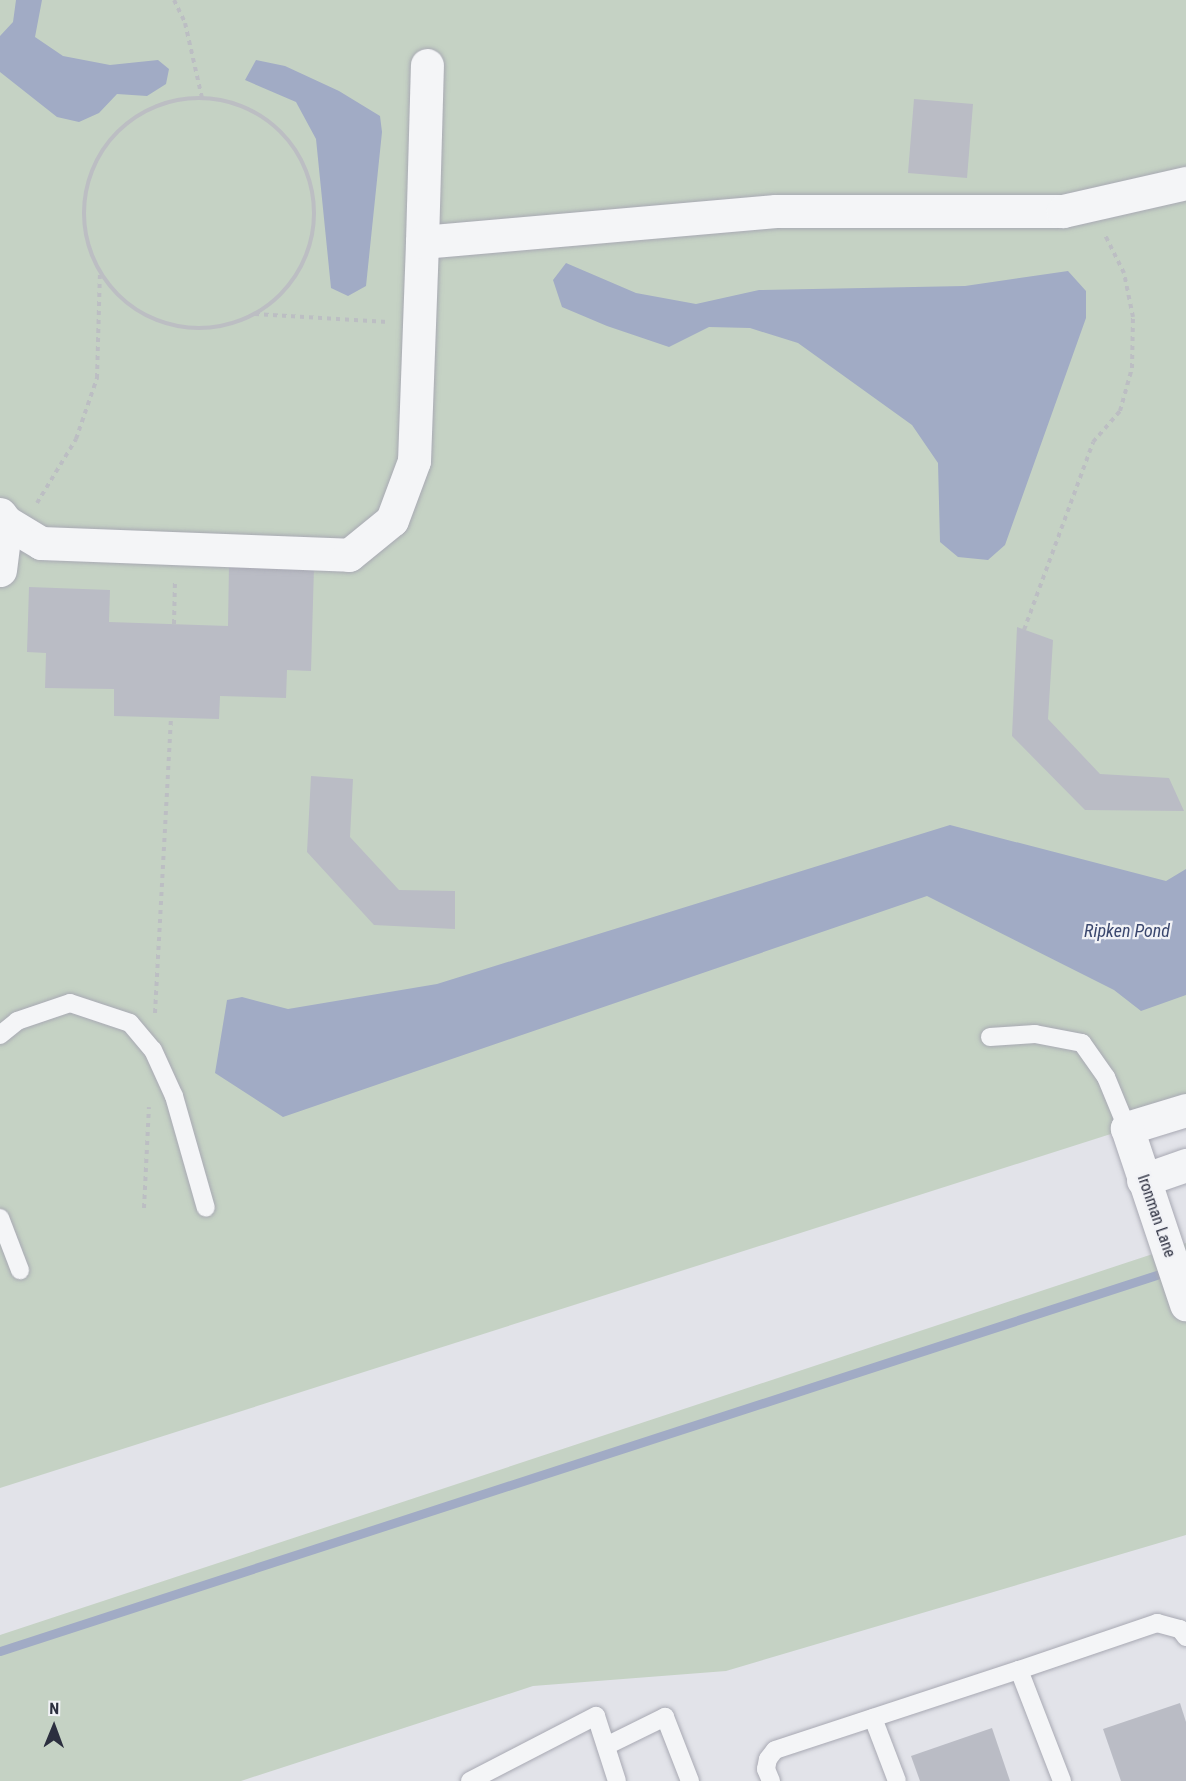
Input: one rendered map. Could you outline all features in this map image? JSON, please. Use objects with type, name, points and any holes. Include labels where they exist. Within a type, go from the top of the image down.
[{"type":"street","points":[[3,518],[41,543],[350,555],[392,520],[414,461],[427,65]]},
{"type":"street","points":[[422,242],[776,211],[1063,211],[1186,183]]},
{"type":"street","points":[[0,570],[3,518]]},
{"type":"street","points":[[1127,1128],[1186,1110]]},
{"type":"street","name":"Ironman Lane","points":[[1127,1128],[1185,1301]]},
{"type":"street","points":[[1143,1180],[1186,1165]]},
{"type":"lane","points":[[0,1035],[17,1021],[70,1003],[130,1023],[153,1050],[174,1096],[206,1208]]},
{"type":"lane","points":[[990,1037],[1035,1034],[1082,1043],[1106,1077],[1127,1128]]},
{"type":"lane","points":[[0,1218],[20,1270]]},
{"type":"lane","points":[[771,1781],[766,1769],[768,1759],[775,1750],[1157,1623],[1180,1629],[1186,1637]]},
{"type":"lane","points":[[1019,1670],[1062,1781]]},
{"type":"lane","points":[[470,1781],[596,1716],[617,1781]]},
{"type":"lane","points":[[606,1746],[665,1717],[690,1781]]},
{"type":"lane","points":[[873,1718],[897,1781]]},
{"type":"path","points":[[174,0],[185,23],[202,98]]},
{"type":"path","points":[[202,98],[240,105],[272,123],[297,151],[312,186],[315,224],[305,260],[285,291],[255,314],[220,327],[182,327],[145,315],[115,292],[93,260],[84,222],[87,184],[103,149],[130,121],[164,103],[202,98]]},
{"type":"path","points":[[1024,630],[1093,442],[1120,411],[1132,368],[1133,316],[1124,273],[1090,205]]},
{"type":"path","points":[[3,518],[40,502],[76,439],[97,378],[100,270]]},
{"type":"path","points":[[255,314],[419,324]]},
{"type":"path","points":[[174,624],[176,548]]},
{"type":"path","points":[[144,1208],[171,717]]},
{"type":"green space","points":[[0,0],[1186,0],[1186,1110],[0,1488]]},
{"type":"green space","points":[[1186,1243],[1186,1535],[726,1671],[533,1686],[241,1781],[0,1781],[0,1635]]},
{"type":"water","points":[[16,0],[42,0],[35,37],[63,56],[110,65],[158,60],[169,69],[166,84],[147,96],[117,94],[99,113],[79,122],[57,117],[0,72],[0,36],[13,22]]},
{"type":"water","points":[[256,60],[285,66],[339,91],[380,116],[382,132],[366,286],[348,296],[331,288],[316,139],[296,102],[245,80]]},
{"type":"water","points":[[566,263],[636,293],[696,304],[759,290],[965,286],[1068,271],[1086,291],[1086,318],[1005,545],[988,560],[958,557],[940,542],[938,463],[912,425],[798,343],[750,328],[709,327],[669,347],[607,326],[562,307],[553,280]]},
{"type":"water","name":"Ripken Pond","points":[[950,825],[1166,881],[1186,869],[1186,995],[1141,1011],[1114,990],[927,896],[283,1117],[215,1073],[227,1000],[242,997],[288,1009],[437,984]]},
{"type":"building","points":[[914,99],[973,104],[967,178],[908,173]]},
{"type":"building","points":[[229,564],[314,567],[311,671],[287,670],[286,698],[220,696],[219,719],[114,716],[114,689],[45,688],[46,653],[27,652],[29,587],[110,590],[109,622],[228,626]]},
{"type":"building","points":[[1017,627],[1053,640],[1048,719],[1100,774],[1169,778],[1184,811],[1085,810],[1012,736]]},
{"type":"building","points":[[311,776],[353,779],[350,837],[399,890],[455,891],[455,929],[374,925],[307,852]]},
{"type":"building","points":[[1180,1703],[1186,1722],[1186,1781],[1121,1781],[1103,1729]]},
{"type":"building","points":[[992,1728],[1010,1781],[920,1781],[911,1756]]},
{"type":"waterway","points":[[0,1651],[1169,1271]]}]
